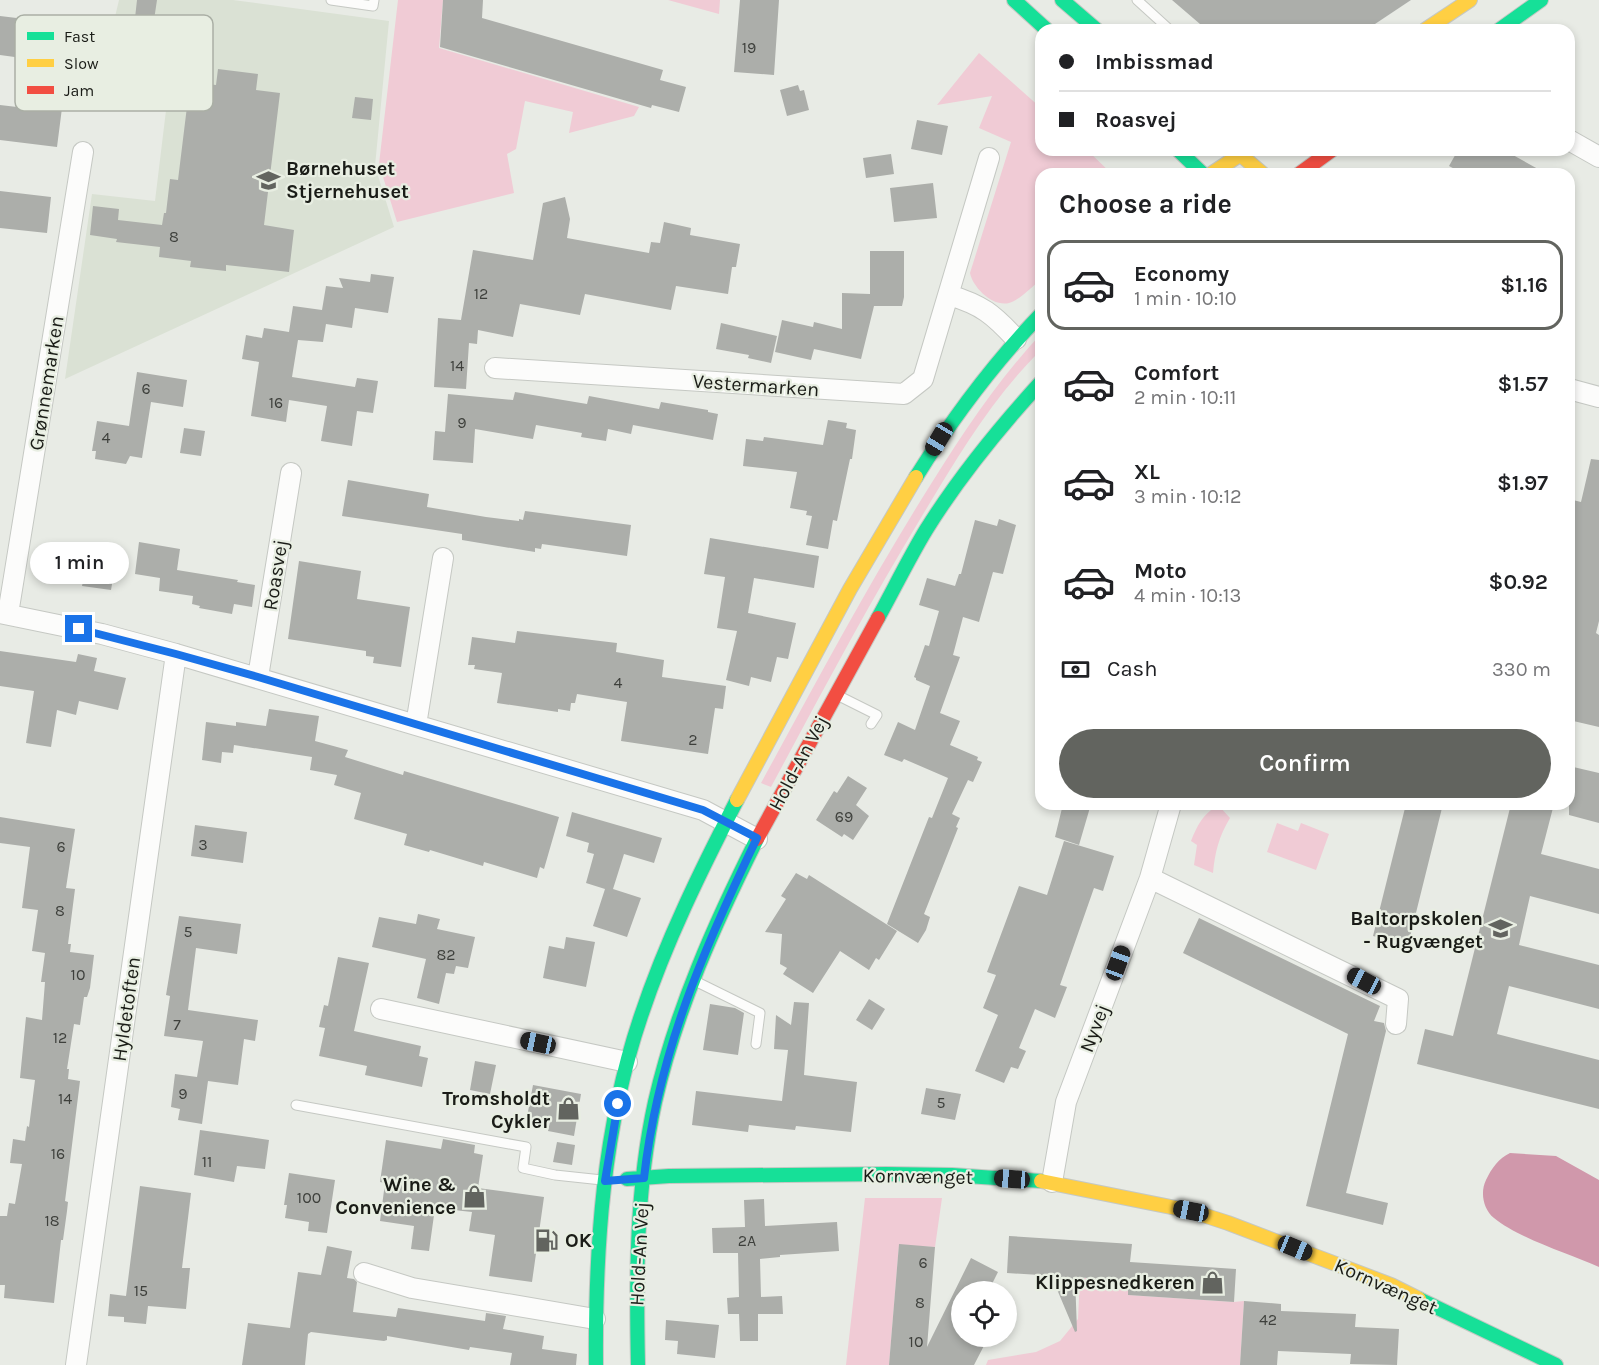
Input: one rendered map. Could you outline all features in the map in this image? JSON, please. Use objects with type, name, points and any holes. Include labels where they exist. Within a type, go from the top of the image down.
[{"type":"street","points":[[1014,0],[1040,24]]},
{"type":"street","points":[[1062,0],[1090,24]]},
{"type":"street","points":[[1434,24],[1470,0]]},
{"type":"street","points":[[1507,24],[1541,0]]},
{"type":"street","points":[[1575,144],[1599,158]]},
{"type":"street","name":"Grønnemarken","points":[[4,614],[83,152]]},
{"type":"street","points":[[1184,156],[1197,168]]},
{"type":"street","points":[[1220,168],[1236,156]]},
{"type":"street","points":[[1245,156],[1257,168]]},
{"type":"street","points":[[1307,168],[1324,156]]},
{"type":"street","name":"Vestermarken","points":[[495,368],[904,394],[923,379],[989,158]]},
{"type":"street","points":[[949,295],[971,302],[996,317],[1016,339]]},
{"type":"street","name":"Hold-An Vej","points":[[596,1365],[598,1252],[613,1125],[627,1062],[642,1014],[678,919],[725,822],[861,567],[939,439],[1016,339],[1035,320]]},
{"type":"street","name":"Hold-An Vej","points":[[638,1365],[635,1297],[638,1232],[644,1178],[655,1102],[675,1030],[693,980],[757,838],[926,530],[965,473],[1005,421],[1035,388]]},
{"type":"street","points":[[1575,391],[1599,397]]},
{"type":"street","name":"Roasvej","points":[[258,677],[291,473]]},
{"type":"street","points":[[416,725],[443,558]]},
{"type":"street","points":[[4,614],[102,634],[258,677],[703,810],[757,838]]},
{"type":"street","name":"Hyldetoften","points":[[76,1365],[176,654]]},
{"type":"street","name":"Nyvej","points":[[1052,1182],[1066,1102],[1150,878],[1169,810]]},
{"type":"street","points":[[1150,878],[1398,999],[1396,1023]]},
{"type":"street","points":[[381,1009],[627,1062]]},
{"type":"street","name":"Kornvænget","points":[[605,1181],[644,1178],[886,1174],[952,1175],[1052,1182],[1191,1211],[1228,1223],[1391,1285],[1556,1365]]},
{"type":"street","points":[[364,1273],[412,1288],[595,1328],[601,1365]]},
{"type":"lane","points":[[331,0],[373,6],[374,0]]},
{"type":"lane","points":[[1137,0],[1163,24]]},
{"type":"lane","points":[[835,694],[877,715],[871,724]]},
{"type":"lane","points":[[693,980],[760,1013],[756,1044]]},
{"type":"lane","points":[[296,1105],[526,1147],[523,1168],[555,1175],[605,1181]]},
{"type":"shaded area","name":"Børnehuset Stjernehuset","points":[[119,0],[233,0],[389,21],[375,166],[394,227],[65,379],[92,194],[155,201],[166,111],[213,111],[213,15],[115,15]]},
{"type":"shaded area","points":[[398,0],[443,0],[439,48],[639,107],[634,116],[569,133],[573,112],[525,101],[516,149],[507,154],[514,193],[397,222],[379,164]]},
{"type":"shaded area","points":[[668,0],[720,0],[719,14]]},
{"type":"shaded area","points":[[979,53],[1035,103],[1035,156],[1093,156],[1106,168],[1035,168],[1035,285],[1009,303],[990,299],[975,285],[970,273],[1011,142],[979,128],[992,96],[937,105]]},
{"type":"shaded area","points":[[1035,341],[1035,356],[976,429],[902,549],[771,787],[761,783],[859,605],[921,500],[962,435]]},
{"type":"shaded area","points":[[1212,810],[1223,810],[1230,818],[1218,844],[1213,873],[1194,865],[1197,845],[1191,841],[1200,822]]},
{"type":"shaded area","points":[[1277,823],[1298,831],[1301,823],[1329,834],[1316,870],[1267,852]]},
{"type":"shaded area","points":[[1510,1153],[1556,1156],[1599,1180],[1599,1267],[1530,1239],[1504,1225],[1490,1214],[1484,1200],[1484,1185],[1496,1164]]},
{"type":"shaded area","points":[[865,1198],[942,1198],[935,1247],[899,1245],[889,1365],[846,1365]]},
{"type":"shaded area","points":[[1071,1277],[1128,1281],[1128,1295],[1244,1301],[1240,1365],[986,1365],[988,1360],[1036,1352],[1060,1341],[1078,1319],[1079,1297]]},
{"type":"building","points":[[137,0],[157,0],[155,15],[135,15]]},
{"type":"building","points":[[443,0],[483,0],[482,18],[663,70],[660,80],[686,87],[679,112],[652,105],[651,108],[440,47]]},
{"type":"building","points":[[740,0],[779,0],[774,75],[734,72]]},
{"type":"building","points":[[1172,0],[1411,0],[1375,24],[1200,24]]},
{"type":"building","points":[[0,16],[15,18],[15,57],[0,55]]},
{"type":"building","points":[[218,69],[258,74],[256,90],[280,93],[264,225],[294,230],[289,272],[226,265],[226,271],[190,267],[191,261],[159,257],[160,247],[116,242],[117,239],[90,235],[93,206],[119,209],[118,220],[162,225],[164,213],[166,213],[170,179],[178,180],[186,111],[213,111],[213,85],[216,85]]},
{"type":"building","points":[[798,85],[800,91],[804,90],[809,110],[787,116],[780,90]]},
{"type":"building","points":[[355,97],[373,99],[371,120],[352,118]]},
{"type":"building","points":[[0,105],[15,107],[15,111],[62,111],[57,147],[0,140]]},
{"type":"building","points":[[917,120],[948,126],[942,155],[911,149]]},
{"type":"building","points":[[891,154],[894,174],[866,178],[863,158]]},
{"type":"building","points":[[1455,156],[1515,156],[1536,168],[1453,168],[1449,166]]},
{"type":"building","points":[[933,183],[937,218],[894,222],[890,188]]},
{"type":"building","points":[[0,191],[51,197],[47,233],[0,228]]},
{"type":"building","points":[[565,197],[570,219],[567,238],[649,253],[651,242],[660,243],[664,222],[691,228],[690,235],[740,244],[736,267],[732,267],[728,294],[676,286],[671,310],[585,294],[580,315],[520,304],[513,337],[478,330],[477,344],[469,343],[466,389],[434,387],[438,318],[461,320],[473,250],[533,260],[543,203]]},
{"type":"building","points":[[870,251],[904,251],[904,297],[902,306],[874,306],[861,359],[814,349],[811,360],[775,352],[782,320],[813,327],[814,322],[842,329],[842,293],[870,294]]},
{"type":"building","points":[[371,274],[394,277],[388,313],[355,308],[352,328],[326,324],[323,342],[298,340],[292,377],[355,387],[357,378],[378,381],[373,413],[357,411],[352,446],[321,441],[327,406],[289,400],[286,422],[251,416],[259,362],[242,359],[246,335],[262,338],[264,328],[289,332],[293,306],[322,310],[326,286],[343,288],[339,278],[370,282]]},
{"type":"building","points":[[721,323],[777,336],[771,363],[748,358],[749,355],[716,349]]},
{"type":"building","points":[[137,372],[187,380],[183,407],[151,402],[142,458],[130,456],[126,464],[95,459],[96,451],[92,451],[97,421],[129,426]]},
{"type":"building","points":[[515,392],[587,404],[589,396],[659,409],[661,402],[708,410],[708,412],[718,414],[713,440],[633,425],[631,434],[608,429],[606,441],[581,437],[582,433],[536,425],[533,439],[475,429],[473,463],[433,460],[435,431],[445,432],[448,394],[513,400]]},
{"type":"building","points":[[828,420],[847,423],[846,428],[856,430],[852,459],[850,459],[837,521],[833,520],[828,549],[806,545],[812,516],[806,515],[807,511],[790,508],[797,472],[743,466],[746,439],[763,441],[764,437],[823,445]]},
{"type":"building","points":[[184,428],[205,431],[201,456],[180,453]]},
{"type":"building","points":[[1591,459],[1599,460],[1599,621],[1596,633],[1599,635],[1599,727],[1575,721],[1575,500],[1581,502]]},
{"type":"building","points":[[348,480],[429,494],[427,507],[486,517],[519,521],[519,519],[523,520],[525,511],[631,525],[627,556],[542,544],[541,549],[535,548],[535,552],[462,540],[462,534],[342,516]]},
{"type":"building","points":[[999,519],[1016,525],[1003,574],[993,572],[979,622],[963,617],[953,655],[960,657],[940,713],[960,721],[950,745],[978,757],[977,760],[982,762],[973,782],[968,780],[952,814],[960,818],[956,827],[958,828],[924,914],[930,917],[926,930],[918,943],[887,924],[929,817],[932,818],[948,778],[904,759],[902,762],[884,755],[898,722],[915,730],[930,686],[914,677],[925,645],[929,646],[939,611],[919,605],[927,578],[955,586],[961,574],[975,520],[997,526]]},
{"type":"building","points":[[710,538],[819,556],[814,588],[754,578],[748,613],[796,623],[788,659],[777,657],[771,682],[751,677],[749,686],[726,680],[737,631],[717,628],[725,577],[704,574]]},
{"type":"building","points":[[139,542],[180,549],[177,570],[255,585],[252,607],[234,604],[232,614],[199,608],[200,606],[192,604],[193,596],[159,591],[160,578],[135,574]]},
{"type":"building","points":[[63,546],[117,555],[111,590],[82,586],[84,577],[59,573]]},
{"type":"building","points":[[299,561],[361,571],[357,599],[410,607],[401,667],[373,663],[374,657],[366,656],[366,651],[288,639]]},
{"type":"building","points":[[517,631],[617,643],[616,652],[664,660],[662,677],[726,686],[723,709],[715,708],[708,754],[621,741],[627,702],[577,694],[575,703],[571,703],[570,711],[558,709],[558,712],[497,703],[502,673],[474,669],[475,665],[468,665],[472,637],[515,643]]},
{"type":"building","points":[[0,651],[76,662],[78,654],[97,658],[94,671],[126,678],[118,710],[79,701],[76,715],[57,710],[51,747],[26,743],[34,691],[0,686]]},
{"type":"building","points":[[269,709],[319,716],[315,741],[348,750],[345,757],[403,775],[404,771],[559,817],[544,869],[540,867],[537,878],[484,862],[483,866],[430,850],[429,852],[404,845],[407,834],[354,819],[361,793],[334,785],[337,775],[310,770],[312,757],[234,745],[233,753],[222,752],[221,763],[202,760],[206,722],[236,726],[236,722],[266,726]]},
{"type":"building","points":[[1575,767],[1599,773],[1599,823],[1569,815],[1569,810],[1575,810]]},
{"type":"building","points":[[848,776],[867,788],[856,805],[869,816],[853,840],[844,834],[842,837],[816,820],[834,791],[837,793]]},
{"type":"building","points":[[1062,810],[1089,810],[1079,845],[1055,837]]},
{"type":"building","points":[[1404,810],[1442,810],[1408,945],[1373,936]]},
{"type":"building","name":"Baltorpskolen - Rugvænget","points":[[1510,810],[1552,810],[1541,854],[1599,869],[1599,914],[1530,896],[1519,945],[1599,965],[1599,1009],[1509,986],[1497,1034],[1599,1060],[1599,1109],[1417,1064],[1425,1029],[1453,1036]]},
{"type":"building","points":[[572,812],[662,838],[654,863],[624,854],[613,889],[641,898],[627,937],[593,926],[605,889],[586,883],[594,854],[587,852],[589,843],[566,836]]},
{"type":"building","points":[[0,817],[75,829],[66,888],[75,889],[68,944],[71,944],[70,952],[94,955],[90,988],[87,997],[84,997],[80,1025],[74,1024],[67,1069],[69,1069],[68,1079],[80,1081],[65,1201],[68,1202],[67,1211],[63,1240],[61,1240],[54,1303],[4,1298],[5,1285],[0,1285],[0,1216],[7,1216],[9,1203],[15,1204],[22,1164],[10,1163],[13,1139],[25,1141],[35,1080],[20,1078],[26,1017],[42,1020],[45,982],[41,982],[45,953],[32,951],[38,910],[22,908],[30,847],[0,843]]},
{"type":"building","points":[[195,825],[247,832],[243,863],[191,856]]},
{"type":"building","points":[[1064,841],[1114,856],[1103,891],[1094,888],[1060,985],[1067,987],[1055,1018],[1035,1009],[1019,1048],[1026,1051],[1018,1069],[1011,1067],[1004,1083],[975,1071],[998,1015],[983,1008],[996,975],[987,972],[1019,886],[1047,895]]},
{"type":"building","points":[[796,873],[807,879],[809,875],[897,931],[879,960],[876,958],[869,970],[840,951],[813,993],[783,974],[787,968],[780,964],[782,934],[765,932],[786,899],[781,896]]},
{"type":"building","points":[[418,914],[440,919],[437,929],[475,937],[468,968],[456,966],[454,974],[446,973],[439,1004],[417,998],[426,959],[372,947],[379,917],[416,924]]},
{"type":"building","points":[[179,916],[241,924],[237,954],[196,948],[188,1010],[258,1020],[255,1041],[244,1039],[238,1085],[208,1081],[202,1124],[178,1120],[180,1109],[171,1107],[175,1074],[197,1077],[203,1041],[164,1036],[170,996],[166,995]]},
{"type":"building","points":[[1199,918],[1380,1006],[1374,1021],[1384,1023],[1386,1031],[1346,1193],[1388,1203],[1383,1225],[1306,1206],[1348,1034],[1183,953]]},
{"type":"building","points":[[566,937],[595,942],[586,987],[543,978],[549,946],[564,949]]},
{"type":"building","points":[[338,957],[369,963],[354,1031],[421,1046],[419,1056],[428,1058],[422,1087],[365,1075],[367,1066],[319,1056],[325,1028],[319,1027],[324,1005],[328,1006]]},
{"type":"building","points":[[869,999],[885,1009],[872,1030],[856,1020]]},
{"type":"building","points":[[794,1002],[809,1003],[804,1075],[857,1082],[851,1132],[796,1126],[795,1130],[749,1125],[748,1132],[692,1125],[696,1091],[782,1101],[788,1050],[774,1049],[776,1015],[791,1025]]},
{"type":"building","points":[[710,1004],[735,1008],[744,1013],[738,1055],[703,1050]]},
{"type":"building","points":[[475,1061],[496,1065],[490,1094],[470,1090]]},
{"type":"building","points":[[533,1085],[581,1094],[574,1136],[548,1131],[550,1122],[527,1117]]},
{"type":"building","points":[[926,1088],[961,1094],[955,1120],[921,1114]]},
{"type":"building","points":[[200,1130],[269,1140],[265,1169],[237,1166],[234,1182],[194,1175]]},
{"type":"building","points":[[443,1139],[475,1145],[474,1153],[483,1155],[478,1188],[544,1197],[532,1282],[489,1276],[495,1235],[469,1231],[472,1212],[435,1208],[429,1251],[411,1249],[414,1226],[380,1221],[385,1183],[380,1182],[386,1140],[441,1149]]},
{"type":"building","points":[[557,1142],[575,1145],[572,1165],[553,1162]]},
{"type":"building","points":[[289,1173],[335,1180],[327,1233],[308,1231],[309,1222],[285,1218],[287,1205],[284,1205]]},
{"type":"building","points":[[140,1186],[191,1193],[182,1268],[190,1268],[186,1309],[148,1306],[146,1324],[124,1322],[124,1317],[108,1316],[110,1294],[126,1296]]},
{"type":"building","points":[[764,1199],[765,1226],[837,1222],[839,1251],[780,1255],[780,1257],[760,1259],[761,1297],[782,1296],[783,1314],[758,1314],[758,1341],[740,1341],[739,1314],[728,1314],[727,1298],[739,1297],[738,1253],[713,1253],[712,1228],[745,1227],[744,1200]]},
{"type":"building","points":[[1009,1236],[1132,1244],[1130,1262],[1236,1269],[1234,1302],[1128,1295],[1128,1281],[1075,1277],[1077,1331],[1075,1332],[1056,1287],[1056,1276],[1007,1273]]},
{"type":"building","points":[[899,1244],[935,1247],[927,1347],[951,1298],[951,1347],[983,1347],[974,1365],[889,1365]]},
{"type":"building","points":[[327,1246],[352,1251],[347,1278],[357,1282],[353,1312],[396,1317],[398,1308],[485,1321],[486,1313],[506,1316],[503,1329],[544,1336],[542,1349],[577,1354],[576,1365],[510,1365],[512,1353],[470,1347],[469,1350],[387,1336],[387,1340],[384,1341],[311,1332],[308,1334],[305,1365],[242,1365],[248,1323],[290,1328],[298,1272],[321,1275]]},
{"type":"building","points":[[971,1258],[998,1272],[994,1281],[960,1281]]},
{"type":"building","points":[[1244,1301],[1281,1304],[1281,1311],[1356,1314],[1355,1327],[1399,1329],[1397,1365],[1350,1364],[1351,1354],[1278,1351],[1277,1365],[1240,1365]]},
{"type":"building","points":[[666,1320],[719,1325],[715,1358],[677,1354],[678,1341],[665,1340]]},
{"type":"traffic: fast","points":[[1014,0],[1040,24]]},
{"type":"traffic: fast","points":[[1062,0],[1090,24]]},
{"type":"traffic: fast","points":[[1507,24],[1541,0]]},
{"type":"traffic: fast","points":[[1184,156],[1197,168]]},
{"type":"traffic: fast","points":[[916,477],[974,392],[1035,321]]},
{"type":"traffic: fast","points":[[878,618],[920,541],[952,491],[995,435],[1035,389]]},
{"type":"traffic: fast","points":[[596,1365],[597,1276],[604,1188],[618,1101],[628,1058],[651,988],[673,933],[737,800]]},
{"type":"traffic: fast","points":[[638,1365],[637,1266],[641,1200],[655,1102],[674,1034],[698,967],[757,839]]},
{"type":"traffic: fast","points":[[627,1179],[669,1176],[886,1174],[952,1175],[1041,1181]]},
{"type":"traffic: fast","points":[[1419,1299],[1556,1365]]},
{"type":"traffic: slow","points":[[1434,24],[1470,0]]},
{"type":"traffic: slow","points":[[1220,168],[1238,156]]},
{"type":"traffic: slow","points":[[1242,156],[1256,168]]},
{"type":"traffic: slow","points":[[737,800],[850,589],[916,477]]},
{"type":"traffic: slow","points":[[1041,1181],[1191,1211],[1391,1285],[1419,1299]]},
{"type":"traffic: jam","points":[[1307,168],[1324,156]]},
{"type":"traffic: jam","points":[[757,839],[878,618]]},
{"type":"place","name":"Børnehuset Stjernehuset","points":[[268,180]]},
{"type":"place","name":"Baltorpskolen - Rugvænget","points":[[1501,929]]},
{"type":"place","name":"Tromsholdt Cykler","points":[[568,1109]]},
{"type":"place","name":"Wine & Convenience","points":[[474,1196]]},
{"type":"place","name":"OK","points":[[547,1240]]},
{"type":"place","name":"Klippesnedkeren","points":[[1213,1282]]},
{"type":"route","points":[[79,629],[258,677],[703,810],[757,838],[732,890],[681,1011],[655,1102],[644,1178],[605,1181],[618,1104]]}]
